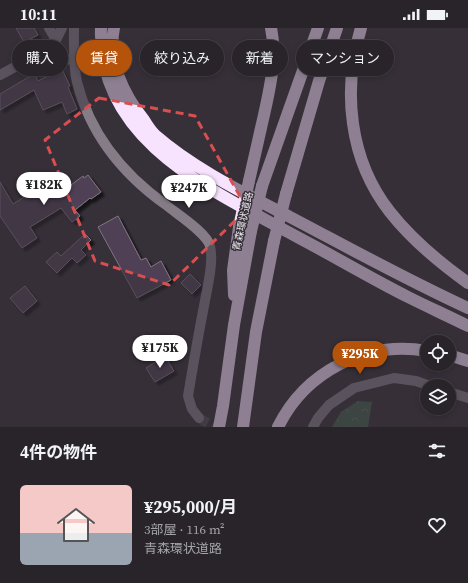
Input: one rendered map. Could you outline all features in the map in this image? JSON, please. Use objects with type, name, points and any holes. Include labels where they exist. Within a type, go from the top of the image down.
[{"type":"highway","points":[[101,28],[100,44],[104,69],[112,91],[124,114],[157,151],[184,173],[407,297],[468,326]]},
{"type":"highway","points":[[114,28],[112,35],[114,64],[125,92],[135,110],[154,134],[188,160],[235,188],[417,285],[468,308]]},
{"type":"highway","points":[[234,325],[233,270],[239,227],[268,95],[273,64],[271,28]]},
{"type":"highway","name":"青森環状道路","points":[[219,427],[234,325],[251,231],[262,186],[318,28]]},
{"type":"highway","points":[[243,427],[256,332],[274,241],[319,81],[337,28]]},
{"type":"highway","points":[[361,28],[356,43],[351,72],[351,100],[353,131],[362,163],[374,188],[390,212],[414,239],[468,284]]},
{"type":"highway","points":[[278,427],[283,417],[298,396],[318,378],[340,363],[366,354],[390,350],[420,350]]},
{"type":"highway","points":[[456,357],[468,361]]},
{"type":"street","points":[[49,28],[56,40]]},
{"type":"street","points":[[56,40],[62,28]]},
{"type":"street","points":[[74,28],[74,61],[77,82],[86,108],[99,135],[113,156],[129,174],[147,191],[201,233],[210,245],[210,270],[188,396],[192,409],[199,418]]},
{"type":"street","points":[[68,59],[74,61]]},
{"type":"street","points":[[0,75],[12,68]]},
{"type":"street","points":[[313,427],[318,418],[329,406],[354,388],[394,378],[420,382]]},
{"type":"street","points":[[456,394],[468,398]]},
{"type":"highlighted area","points":[[99,98],[195,116],[247,209],[169,285],[95,261],[45,140]]},
{"type":"green space","points":[[358,401],[372,402],[368,427],[332,427],[341,412]]},
{"type":"building","points":[[16,28],[34,28],[38,35],[28,40],[23,40]]},
{"type":"building","points":[[31,76],[35,76],[38,81],[48,76],[65,76],[77,109],[67,114],[62,102],[43,110],[34,90],[0,110],[0,94]]},
{"type":"building","points":[[88,175],[101,192],[91,199],[90,198],[75,210],[80,216],[72,222],[61,208],[30,227],[37,238],[22,248],[0,216],[0,182],[13,204],[39,188],[43,195],[62,179],[65,183],[68,181],[71,185],[83,176],[84,178]]},
{"type":"building","points":[[118,216],[141,260],[146,258],[151,267],[161,261],[171,280],[137,298],[98,227]]},
{"type":"building","points":[[85,234],[91,240],[81,250],[86,255],[77,263],[72,258],[57,273],[46,262],[57,252],[61,256]]},
{"type":"building","points":[[190,274],[201,285],[192,294],[181,283]]},
{"type":"building","points":[[25,286],[37,301],[23,313],[10,298]]},
{"type":"building","points":[[165,356],[174,371],[155,382],[146,368]]},
{"type":"tunnel","points":[[199,418],[215,427]]}]
